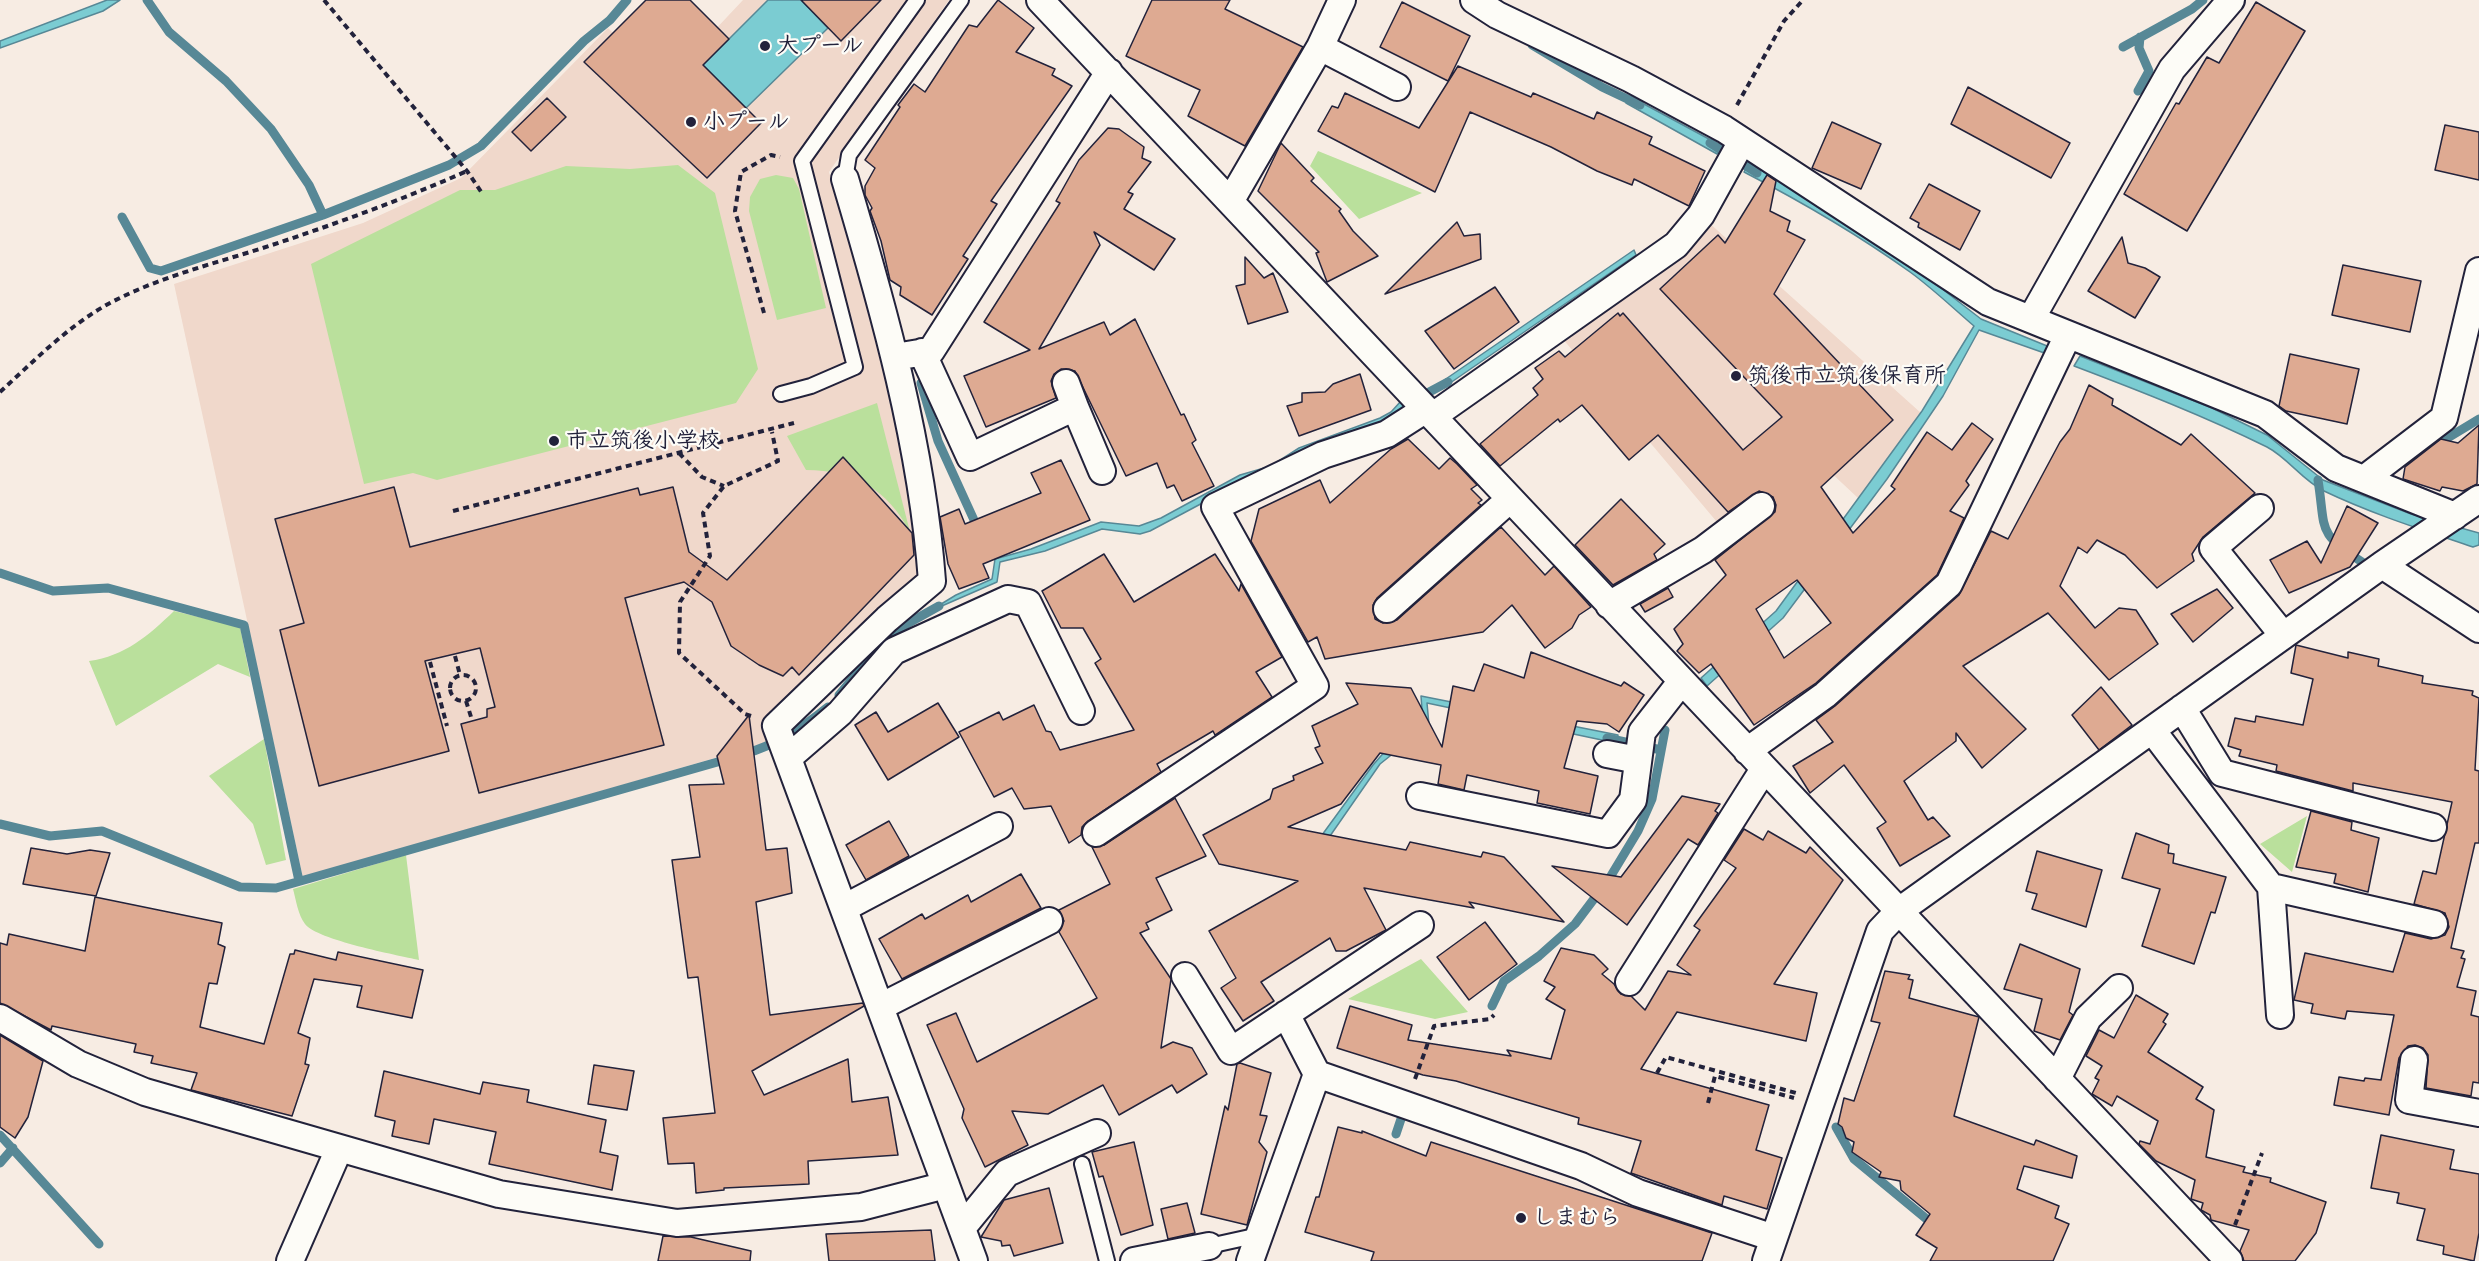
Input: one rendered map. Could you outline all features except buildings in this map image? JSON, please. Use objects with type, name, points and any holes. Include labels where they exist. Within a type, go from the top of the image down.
[{"type":"street","points":[[1040,0],[2226,1258]]},
{"type":"street","points":[[1231,200],[1320,47],[1342,0]]},
{"type":"street","points":[[1474,0],[1497,15],[1631,79],[1733,135],[1988,302],[2265,414],[2336,468],[2455,516]]},
{"type":"street","points":[[2031,319],[2172,69],[2231,0]]},
{"type":"street","points":[[1320,47],[1397,87]]},
{"type":"street","points":[[895,357],[931,351],[1109,72]]},
{"type":"street","points":[[1096,833],[1315,686],[1215,507],[1323,455],[1387,434],[1429,412],[1676,245],[1701,215],[1733,135]]},
{"type":"street","points":[[845,179],[895,357],[928,529],[932,581],[887,618],[776,726],[974,1261]]},
{"type":"street","points":[[2364,479],[2444,418],[2479,271]]},
{"type":"street","points":[[1629,982],[1755,760],[1949,585],[2068,335]]},
{"type":"street","points":[[922,352],[970,457],[1075,407]]},
{"type":"street","points":[[1066,383],[1102,471]]},
{"type":"street","points":[[1387,609],[1509,500]]},
{"type":"street","points":[[1286,1014],[1317,1074],[1581,1166],[1770,1250],[1880,932],[1899,911],[2283,635],[2479,500]]},
{"type":"street","points":[[1609,605],[1703,550],[1761,506]]},
{"type":"street","points":[[2260,508],[2213,548],[2283,635]]},
{"type":"street","points":[[2382,565],[2479,629]]},
{"type":"street","points":[[788,758],[840,713],[894,651],[1008,598],[1028,603],[1081,711]]},
{"type":"street","points":[[1420,796],[1608,834],[1633,800],[1642,732],[1681,682]]},
{"type":"street","points":[[2182,708],[2222,773],[2433,826]]},
{"type":"street","points":[[2152,730],[2271,887],[2280,1015]]},
{"type":"street","points":[[1607,754],[1638,760]]},
{"type":"street","points":[[844,908],[999,826]]},
{"type":"street","points":[[2271,887],[2434,924]]},
{"type":"street","points":[[880,1008],[1049,921]]},
{"type":"street","points":[[1185,976],[1231,1051],[1420,925]]},
{"type":"street","points":[[2057,1079],[2088,1018],[2119,988]]},
{"type":"street","points":[[0,1018],[78,1064],[145,1092],[500,1194],[677,1223],[861,1207],[946,1185]]},
{"type":"street","points":[[2414,1060],[2409,1100],[2479,1113]]},
{"type":"street","points":[[1250,1261],[1317,1074]]},
{"type":"street","points":[[962,1228],[1007,1173],[1096,1133]]},
{"type":"street","points":[[290,1261],[339,1149]]},
{"type":"street","points":[[1134,1261],[1209,1246]]},
{"type":"lane","points":[[781,394],[811,386],[855,367],[802,161],[917,0]]},
{"type":"lane","points":[[845,179],[849,155],[961,0]]},
{"type":"lane","points":[[1082,1164],[1107,1261]]},
{"type":"lane","points":[[1209,1246],[1259,1235]]},
{"type":"path","points":[[324,0],[467,171],[482,194]]},
{"type":"path","points":[[1733,135],[1784,21],[1803,0]]},
{"type":"path","points":[[764,313],[735,211],[741,172],[771,155],[802,161]]},
{"type":"path","points":[[0,392],[52,344],[107,304],[150,283],[294,237],[418,193],[467,171]]},
{"type":"path","points":[[453,511],[794,423]]},
{"type":"path","points":[[772,432],[778,461],[724,486],[703,513],[710,556],[680,602],[679,653],[745,714],[776,726]]},
{"type":"path","points":[[679,453],[702,477],[724,486]]},
{"type":"path","points":[[455,656],[460,675]]},
{"type":"path","points":[[430,662],[447,726]]},
{"type":"path","points":[[460,675],[469,676],[476,683],[474,696],[466,701],[454,699],[450,691],[451,683],[460,675]]},
{"type":"path","points":[[466,701],[472,720]]},
{"type":"path","points":[[1405,1105],[1434,1026],[1490,1019],[1494,1015]]},
{"type":"path","points":[[1657,1073],[1666,1057],[1796,1096],[1715,1076],[1708,1103]]},
{"type":"path","points":[[2226,1258],[2262,1153]]},
{"type":"shaded area","name":"市立筑後小学校","points":[[743,0],[949,0],[829,172],[882,350],[924,577],[808,687],[763,724],[766,743],[303,878],[174,284],[363,223],[461,178],[608,28],[664,84]]},
{"type":"shaded area","name":"筑後市立筑後保育所","points":[[1707,221],[1921,413],[1858,498],[1811,454],[1722,528],[1562,338],[1661,274]]},
{"type":"green space","points":[[1318,151],[1422,193],[1359,219],[1310,166]]},
{"type":"green space","points":[[678,165],[715,193],[758,369],[736,403],[437,480],[413,473],[364,484],[311,264],[460,190],[495,190],[566,166],[630,169]]},
{"type":"green space","points":[[776,175],[793,178],[799,189],[826,308],[777,320],[749,211],[750,197],[760,179]]},
{"type":"green space","points":[[877,403],[910,532],[891,504],[867,485],[839,474],[806,470],[787,436]]},
{"type":"green space","points":[[174,611],[240,627],[250,677],[218,664],[116,726],[89,661],[125,650],[155,629]]},
{"type":"green space","points":[[264,739],[286,860],[266,865],[253,824],[209,776]]},
{"type":"green space","points":[[2307,816],[2292,872],[2260,844]]},
{"type":"green space","points":[[406,855],[419,960],[376,951],[325,936],[305,924],[293,889]]},
{"type":"green space","points":[[1421,959],[1468,1012],[1435,1019],[1348,999]]},
{"type":"water","points":[[107,0],[120,0],[103,11],[0,48],[0,41]]},
{"type":"water","name":"大プール","points":[[768,0],[801,0],[828,28],[746,108],[703,65]]},
{"type":"water","points":[[1631,97],[1722,146],[1717,154],[1626,103]]},
{"type":"water","points":[[1749,163],[1837,213],[1919,271],[1981,319],[2052,348],[2050,355],[1979,330],[1943,396],[1887,479],[1783,618],[1707,686],[1701,678],[1776,611],[1922,411],[1974,326],[1890,258],[1829,219],[1744,172]]},
{"type":"water","points":[[1634,250],[1636,255],[1440,390],[1437,385]]},
{"type":"water","points":[[2080,356],[2212,408],[2267,435],[2323,480],[2411,514],[2479,533],[2479,545],[2473,547],[2417,528],[2324,491],[2267,447],[2172,404],[2074,366]]},
{"type":"water","points":[[1401,401],[1407,406],[1394,417],[1225,491],[1150,531],[1140,534],[1102,529],[1045,551],[1000,562],[997,582],[928,612],[956,595],[992,579],[995,559],[1031,549],[1101,522],[1139,526],[1161,518],[1240,475],[1271,466],[1299,448],[1380,418],[1391,412]]},
{"type":"water","points":[[1421,696],[1618,735],[1616,743],[1427,703],[1429,725],[1380,764],[1330,836],[1322,835],[1387,749],[1423,723]]},
{"type":"waterway","points":[[147,0],[169,32],[226,81],[271,129],[309,185],[323,215]]},
{"type":"waterway","points":[[122,217],[150,268],[161,271],[323,215],[449,165],[481,146],[584,41],[610,20],[627,0]]},
{"type":"waterway","points":[[2123,47],[2192,9],[2203,0]]},
{"type":"waterway","points":[[2138,91],[2149,71],[2139,48],[2140,37]]},
{"type":"waterway","points":[[1532,45],[1602,87],[1640,105]]},
{"type":"waterway","points":[[1710,143],[1757,173]]},
{"type":"waterway","points":[[1418,398],[1448,382]]},
{"type":"waterway","points":[[921,383],[938,441],[979,531]]},
{"type":"waterway","points":[[2408,462],[2479,419]]},
{"type":"waterway","points":[[2318,480],[2326,529],[2337,544],[2362,562]]},
{"type":"waterway","points":[[0,573],[53,591],[108,588],[244,625],[299,881]]},
{"type":"waterway","points":[[839,695],[889,634],[939,606]]},
{"type":"waterway","points":[[744,754],[788,735],[828,707]]},
{"type":"waterway","points":[[1492,1006],[1504,981],[1539,956],[1575,924],[1609,879],[1638,831],[1652,799],[1665,730]]},
{"type":"waterway","points":[[1607,738],[1661,750]]},
{"type":"waterway","points":[[0,824],[50,836],[102,831],[240,887],[276,888],[728,759]]},
{"type":"waterway","points":[[1396,1134],[1401,1119]]},
{"type":"waterway","points":[[1836,1127],[1854,1159],[1935,1226]]},
{"type":"waterway","points":[[0,1135],[99,1244]]},
{"type":"waterway","points":[[0,1163],[13,1148]]},
{"type":"place","name":"大プール","points":[[765,46]]},
{"type":"place","name":"小プール","points":[[691,122]]},
{"type":"place","name":"筑後市立筑後保育所","points":[[1736,376]]},
{"type":"place","name":"市立筑後小学校","points":[[554,441]]},
{"type":"place","name":"しまむら","points":[[1521,1218]]}]
